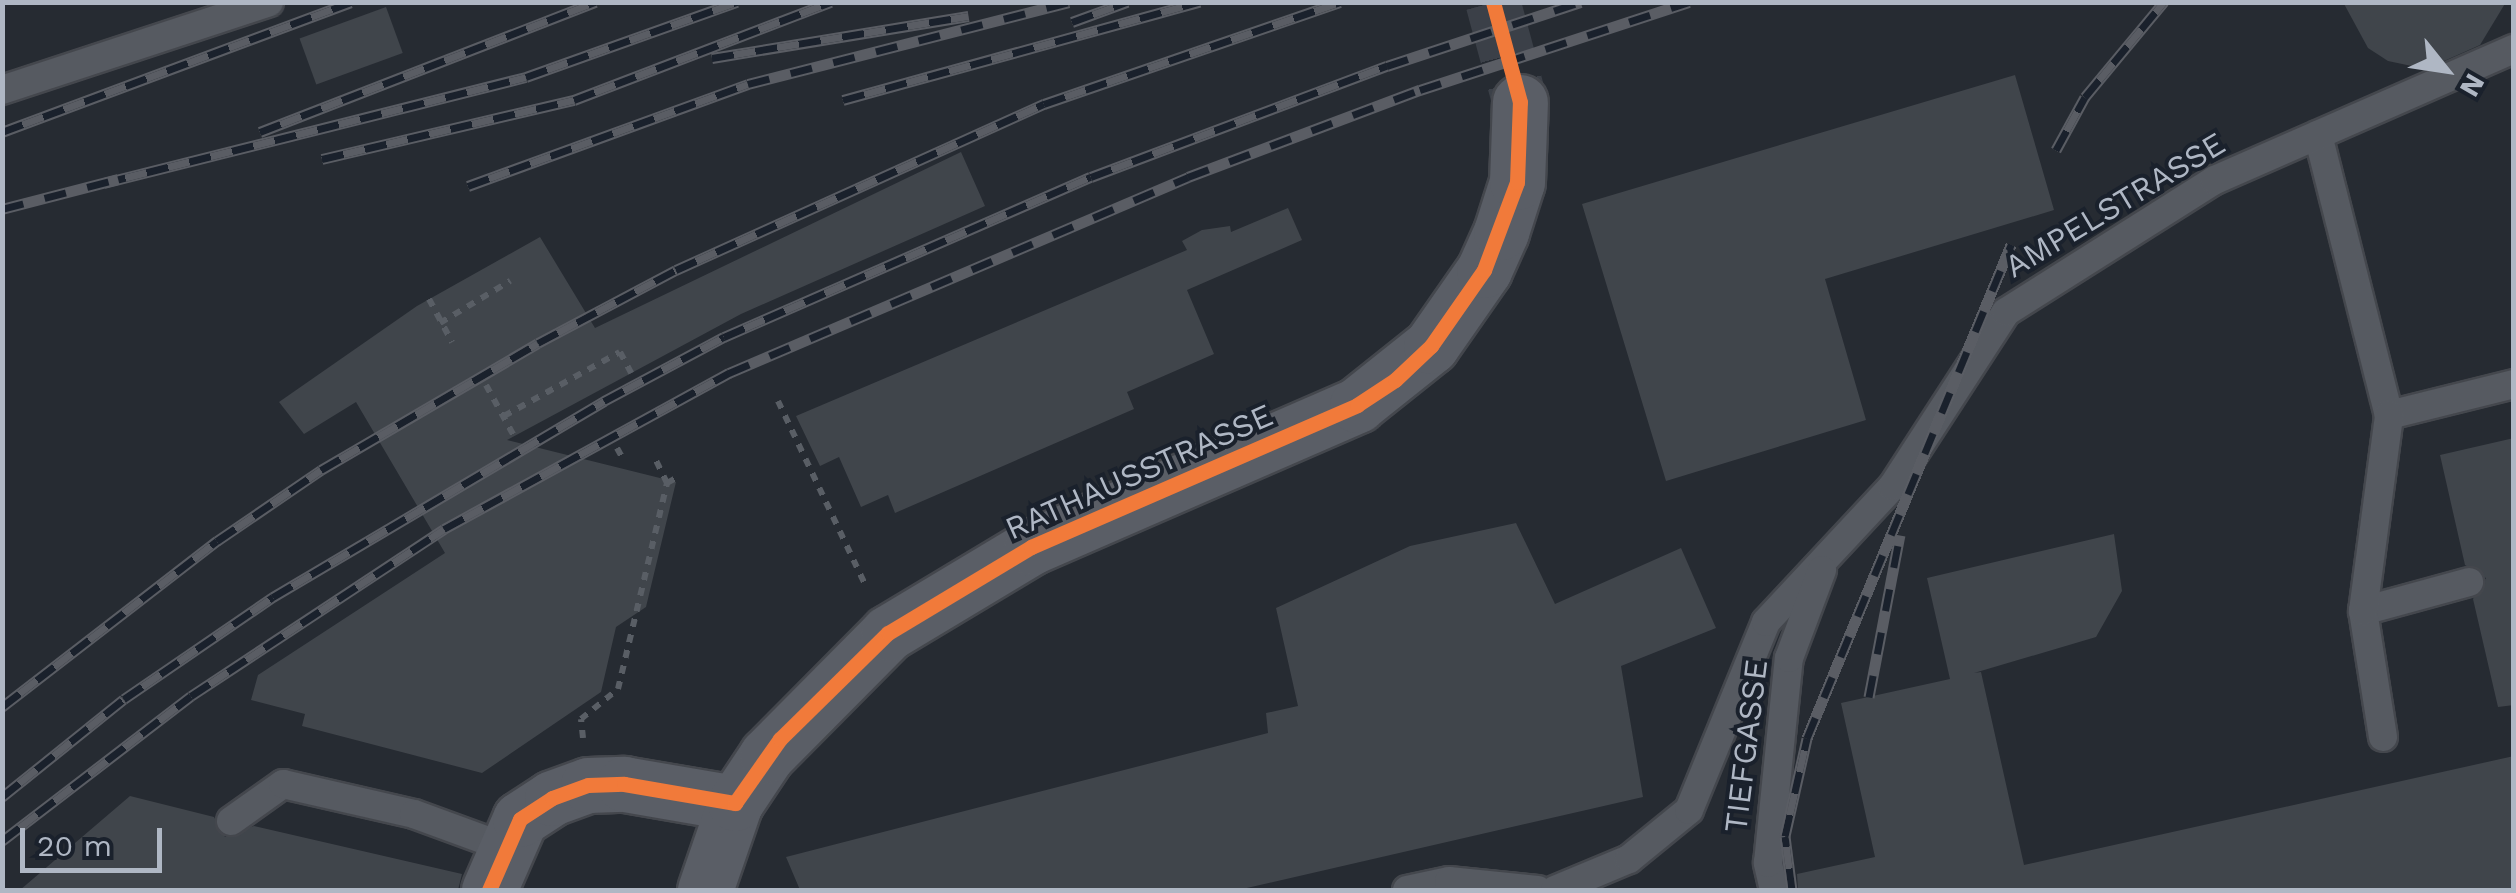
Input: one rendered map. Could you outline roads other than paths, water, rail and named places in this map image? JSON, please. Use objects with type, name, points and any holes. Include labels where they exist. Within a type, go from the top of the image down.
[{"type":"main road","name":"RATHAUSSTRASSE","points":[[705,890],[735,803],[780,739],[888,633],[1031,547],[1357,405],[1395,380],[1431,346],[1484,270],[1517,182],[1520,102]]},
{"type":"main road","points":[[497,869],[520,820],[552,798],[588,785],[624,784],[735,803]]},
{"type":"lane","points":[[2,90],[269,2]]},
{"type":"lane","name":"AMPELSTRASSE","points":[[1555,890],[1629,859],[1689,810],[1766,622],[1892,486],[2006,312],[2215,180],[2514,49]]},
{"type":"lane","points":[[2318,135],[2389,415],[2362,611],[2384,737]]},
{"type":"lane","points":[[2389,415],[2514,384]]},
{"type":"lane","name":"TIEFGASSE","points":[[1774,890],[1768,863],[1790,658],[1828,554]]},
{"type":"lane","points":[[2362,611],[2469,582]]},
{"type":"lane","points":[[231,821],[283,784],[414,814],[497,869]]},
{"type":"lane","points":[[1407,890],[1449,881],[1538,890]]},
{"type":"tunnel","points":[[1493,2],[1520,102]]},
{"type":"railway","points":[[2,132],[351,2]]},
{"type":"railway","points":[[260,132],[596,2]]},
{"type":"railway","points":[[104,183],[526,77],[737,2]]},
{"type":"railway","points":[[322,159],[574,100],[831,2]]},
{"type":"railway","points":[[468,186],[748,84],[1069,2]]},
{"type":"railway","points":[[1072,22],[1127,2]]},
{"type":"railway","points":[[843,100],[1200,2]]},
{"type":"railway","points":[[2,707],[217,541],[321,470],[538,343],[676,270],[1044,104],[1340,2]]},
{"type":"railway","points":[[2,797],[124,699],[273,597],[604,401],[724,337],[1091,177],[1387,66],[1581,2]]},
{"type":"railway","points":[[2,841],[191,696],[444,529],[729,373],[1188,177],[1420,90],[1689,2]]},
{"type":"railway","points":[[2056,150],[2085,97],[2164,2]]},
{"type":"railway","points":[[712,58],[969,16]]},
{"type":"railway","points":[[2,209],[118,179]]},
{"type":"railway","points":[[1792,890],[1785,836],[1807,738],[2011,245]]},
{"type":"railway","points":[[1869,697],[1900,535]]}]
